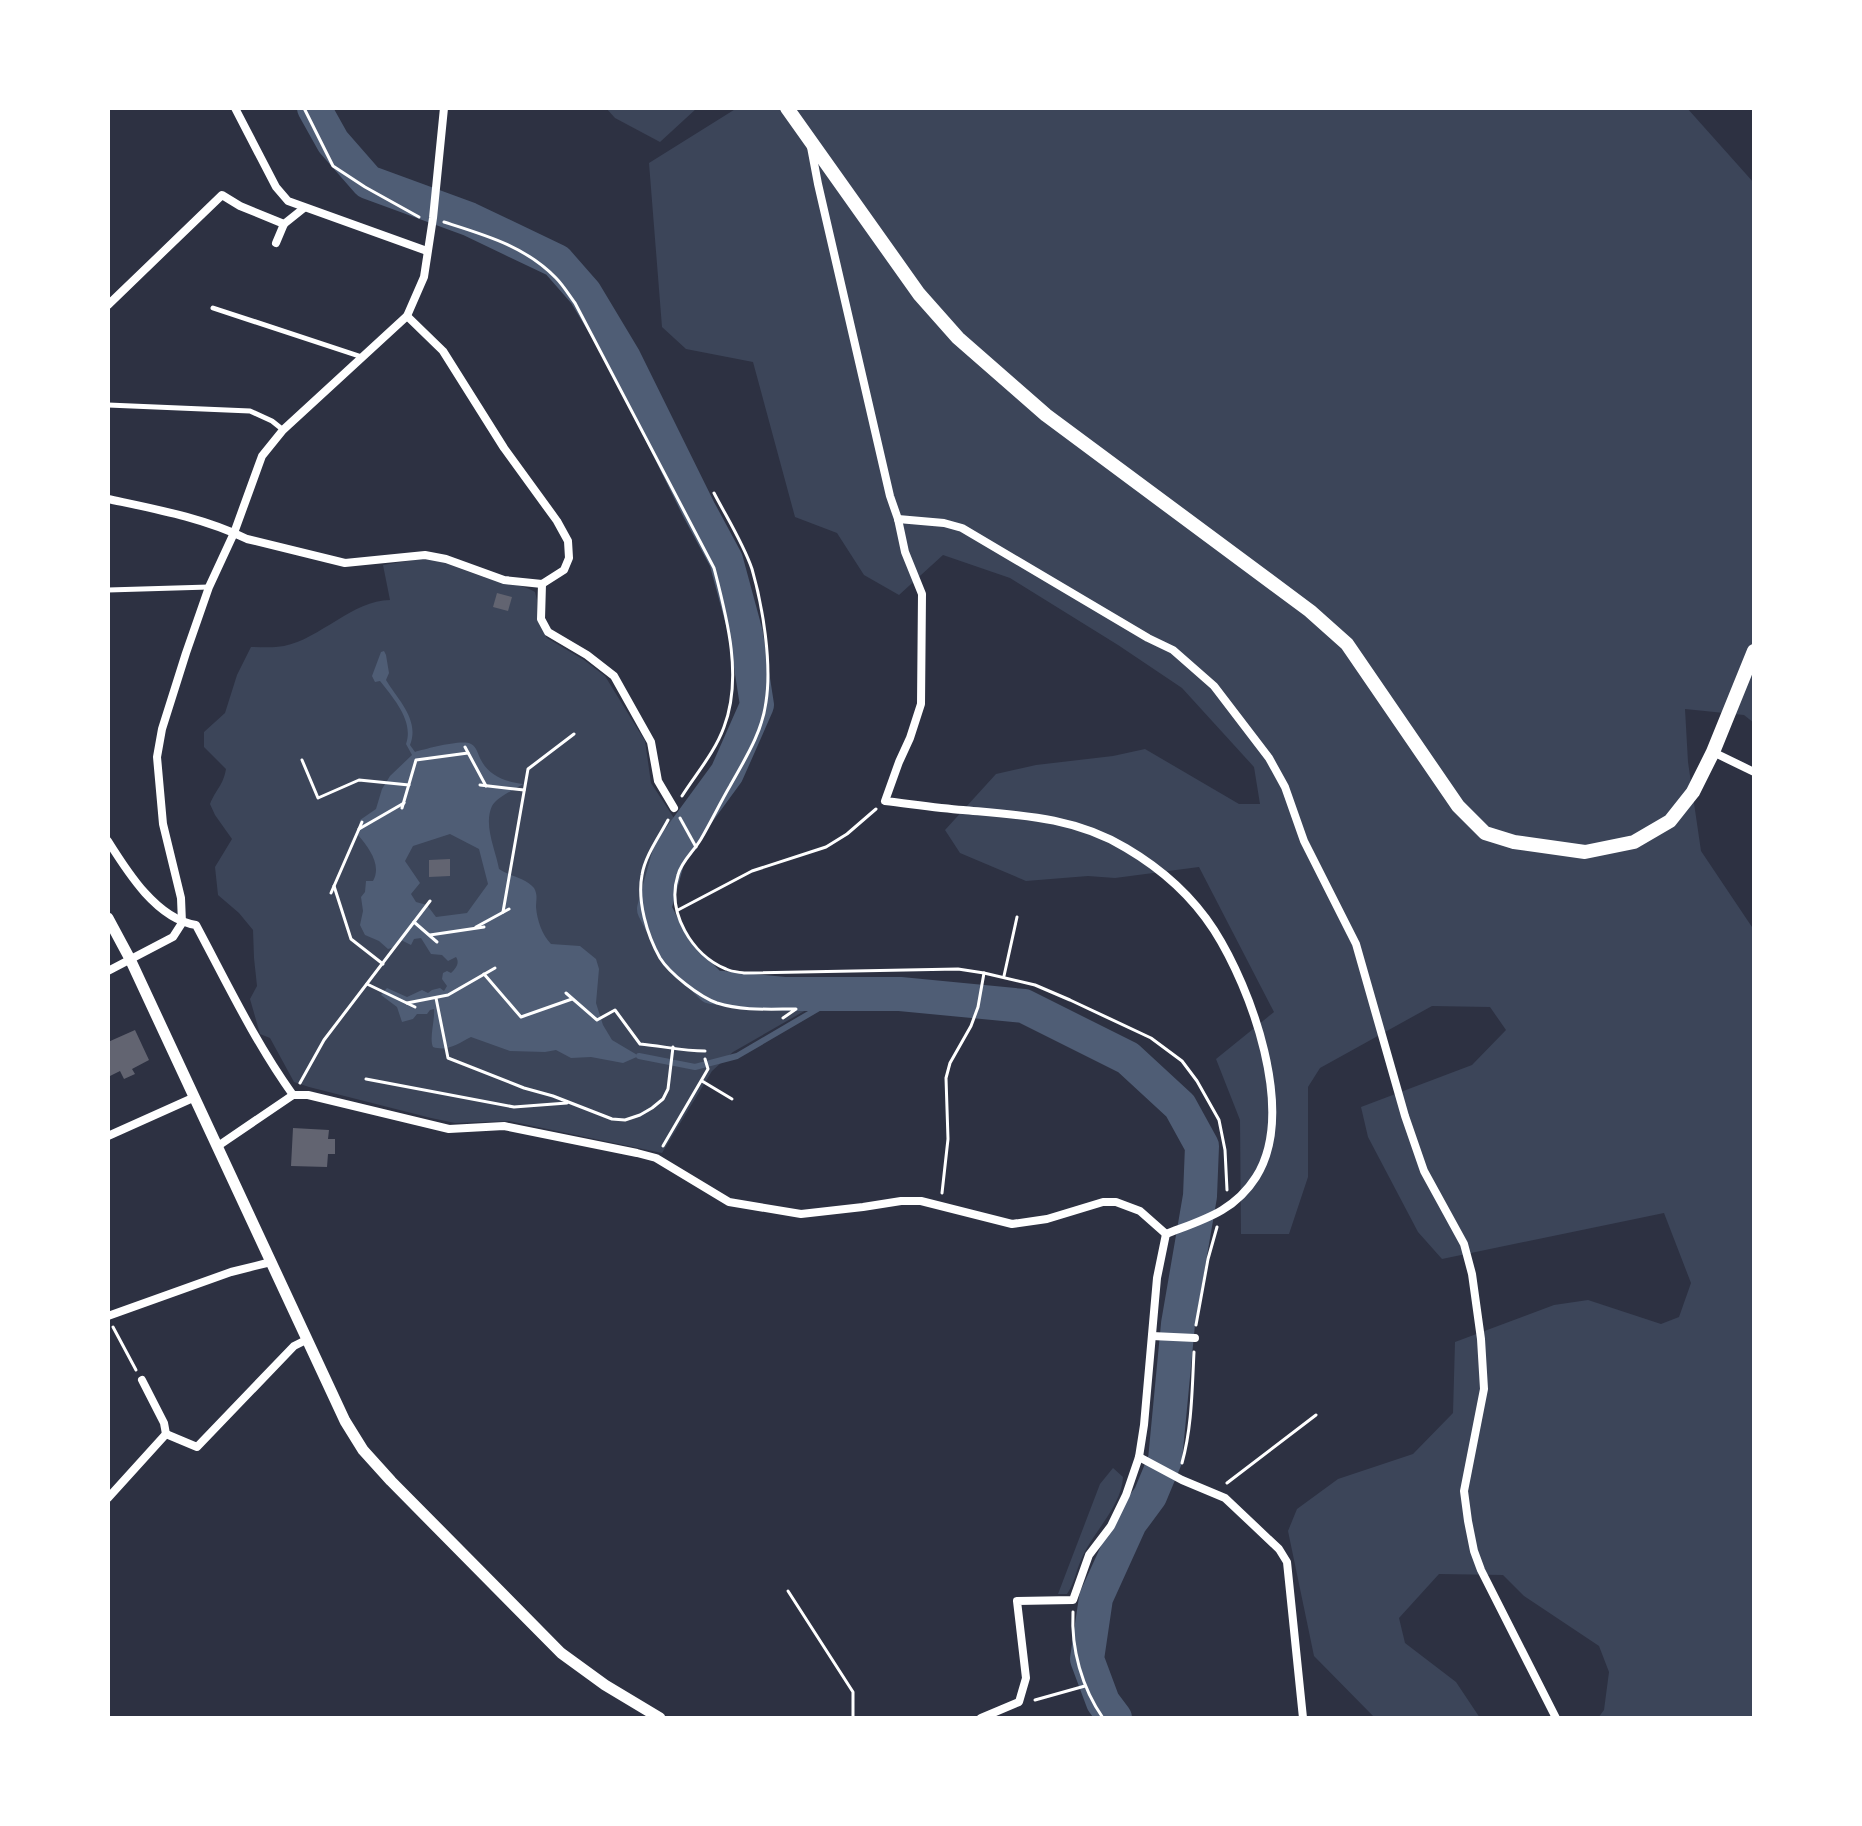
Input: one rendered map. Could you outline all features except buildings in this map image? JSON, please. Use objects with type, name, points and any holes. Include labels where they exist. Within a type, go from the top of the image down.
[{"type":"main road","points":[[787,108],[919,294],[958,338],[1046,415],[1310,611],[1347,644],[1458,806],[1485,833],[1514,842],[1585,852],[1634,842],[1670,821],[1693,792],[1713,752],[1754,651]]},
{"type":"street","points":[[235,108],[276,187],[288,201],[427,251]]},
{"type":"street","points":[[108,971],[173,937],[182,923],[181,898],[163,824],[157,757],[162,729],[209,587],[234,533],[262,456],[283,430],[407,316],[424,277],[444,108]]},
{"type":"street","points":[[810,142],[890,496],[905,552],[922,594],[921,704],[885,801],[999,812],[1081,826],[1125,847],[1161,870],[1213,928],[1257,1022],[1272,1103],[1266,1155],[1256,1177],[1227,1207],[1211,1217],[1166,1234]]},
{"type":"street","points":[[108,305],[222,195],[284,224]]},
{"type":"street","points":[[276,243],[284,224],[304,208]]},
{"type":"street","points":[[108,499],[176,514],[247,539],[345,563],[425,555],[446,559],[504,580],[542,584],[564,570],[569,558],[568,541],[443,351],[407,316]]},
{"type":"street","points":[[898,519],[944,523],[962,528],[1173,650],[1214,686],[1269,758],[1285,787],[1304,841],[1356,944],[1405,1116],[1424,1171],[1464,1244],[1474,1287],[1484,1389],[1464,1491],[1468,1521],[1481,1570],[1556,1718]]},
{"type":"street","points":[[542,584],[541,619],[548,632],[587,655],[614,676],[651,742],[658,781],[674,808]]},
{"type":"street","points":[[1713,752],[1754,772]]},
{"type":"street","points":[[108,841],[133,881],[182,923],[196,925],[244,1015],[293,1095]]},
{"type":"street","points":[[108,918],[218,1146],[306,1340],[345,1421],[363,1450],[561,1653],[605,1685],[660,1718]]},
{"type":"street","points":[[218,1146],[293,1095],[308,1095],[449,1129],[504,1126],[656,1158],[729,1202],[801,1214],[921,1201],[1012,1224],[1047,1219],[1103,1202],[1116,1202],[1140,1211],[1166,1234]]},
{"type":"street","points":[[108,1136],[195,1097]]},
{"type":"street","points":[[981,1718],[1019,1702],[1026,1678],[1017,1601],[1073,1600],[1089,1555],[1111,1526],[1143,1458],[1157,1278],[1166,1234]]},
{"type":"street","points":[[108,1317],[231,1272],[271,1262]]},
{"type":"street","points":[[1152,1336],[1195,1337]]},
{"type":"street","points":[[166,1434],[197,1447],[294,1346],[306,1340]]},
{"type":"street","points":[[142,1380],[164,1423],[166,1434]]},
{"type":"street","points":[[108,1498],[166,1434]]},
{"type":"street","points":[[1143,1458],[1225,1498],[1279,1549],[1287,1562],[1303,1718]]},
{"type":"lane","points":[[213,308],[362,357]]},
{"type":"lane","points":[[108,405],[250,411],[283,430]]},
{"type":"lane","points":[[108,590],[209,587]]},
{"type":"path","points":[[304,108],[333,166],[428,221],[433,218],[502,240],[534,259],[558,279],[575,303],[714,568],[731,648],[732,693],[724,727],[645,862],[641,876],[643,912],[661,958],[680,978],[713,1002],[734,1007],[796,1009],[783,1018]]},
{"type":"path","points":[[714,493],[752,569],[765,636],[768,687],[760,728],[748,754],[703,836],[678,872],[675,890],[679,921],[691,942],[728,970],[744,973],[958,969],[1004,977],[1035,985],[1151,1038],[1182,1061],[1219,1120],[1225,1150],[1227,1207],[1219,1221],[1208,1259],[1195,1337],[1187,1444],[1178,1477]]},
{"type":"path","points":[[503,912],[528,769],[574,734]]},
{"type":"path","points":[[465,747],[483,785],[525,790]]},
{"type":"path","points":[[359,829],[403,805],[416,760],[468,753]]},
{"type":"path","points":[[302,760],[318,798],[359,780],[409,785]]},
{"type":"path","points":[[677,910],[752,871],[826,847],[847,834],[885,801]]},
{"type":"path","points":[[674,808],[696,847]]},
{"type":"path","points":[[331,893],[362,822]]},
{"type":"path","points":[[334,886],[351,939],[383,964]]},
{"type":"path","points":[[302,1080],[324,1040],[430,901]]},
{"type":"path","points":[[472,929],[509,909]]},
{"type":"path","points":[[1004,977],[1017,917]]},
{"type":"path","points":[[414,922],[437,942]]},
{"type":"path","points":[[430,935],[484,927]]},
{"type":"path","points":[[407,1003],[448,995],[495,968]]},
{"type":"path","points":[[484,974],[521,1017],[572,999]]},
{"type":"path","points":[[941,1206],[948,1139],[946,1078],[950,1063],[978,1007],[984,974]]},
{"type":"path","points":[[367,984],[415,1007]]},
{"type":"path","points":[[566,993],[597,1020],[615,1010],[640,1044],[705,1051]]},
{"type":"path","points":[[436,998],[448,1058],[612,1119],[625,1120],[640,1115],[663,1099],[668,1089],[673,1047]]},
{"type":"path","points":[[656,1158],[708,1069],[705,1059]]},
{"type":"path","points":[[366,1079],[514,1107],[571,1103]]},
{"type":"path","points":[[702,1081],[732,1099]]},
{"type":"path","points":[[108,1317],[142,1380]]},
{"type":"path","points":[[1218,1494],[1232,1479],[1316,1415]]},
{"type":"path","points":[[788,1591],[853,1692],[853,1718]]},
{"type":"path","points":[[1073,1600],[1072,1630],[1080,1671],[1103,1718]]},
{"type":"path","points":[[1019,1702],[1086,1686]]},
{"type":"shaded area","points":[[606,108],[697,108],[660,142],[615,118]]},
{"type":"shaded area","points":[[737,108],[1687,108],[1754,183],[1754,723],[1744,715],[1685,709],[1688,762],[1701,851],[1754,930],[1754,1718],[1598,1718],[1604,1710],[1609,1672],[1599,1646],[1524,1596],[1503,1575],[1439,1574],[1399,1618],[1405,1643],[1456,1682],[1480,1718],[1375,1718],[1314,1656],[1288,1531],[1297,1509],[1338,1479],[1413,1454],[1453,1413],[1455,1342],[1554,1305],[1588,1300],[1661,1324],[1679,1317],[1691,1283],[1664,1213],[1442,1259],[1418,1232],[1368,1137],[1361,1107],[1472,1065],[1506,1030],[1490,1007],[1432,1006],[1320,1068],[1308,1087],[1308,1177],[1289,1234],[1241,1234],[1240,1120],[1216,1059],[1274,1012],[1199,867],[1115,878],[1088,876],[1026,881],[960,853],[945,830],[996,774],[1036,765],[1145,749],[1239,804],[1260,804],[1254,767],[1182,688],[1010,578],[943,555],[899,595],[864,575],[837,533],[795,517],[753,362],[686,349],[662,327],[649,163]]},
{"type":"shaded area","points":[[426,558],[535,592],[537,620],[547,638],[605,676],[645,741],[651,783],[674,818],[652,863],[648,908],[663,950],[676,968],[692,984],[732,1004],[813,1006],[733,1052],[712,1071],[662,1153],[509,1121],[455,1123],[309,1087],[294,1082],[270,1038],[260,1034],[250,999],[257,986],[253,930],[218,895],[215,867],[232,839],[210,804],[226,769],[204,747],[204,732],[225,713],[237,675],[251,647],[280,647],[297,642],[363,606],[390,600],[383,565]]},
{"type":"shaded area","points":[[384,651],[386,655],[389,673],[386,680],[410,719],[410,745],[415,752],[452,744],[471,744],[484,766],[493,774],[523,784],[498,800],[490,813],[489,830],[499,869],[534,888],[539,922],[551,944],[580,946],[596,959],[599,969],[596,1003],[603,1025],[612,1040],[639,1056],[623,1063],[591,1057],[571,1058],[556,1050],[510,1051],[471,1037],[448,1048],[433,1047],[434,1009],[402,1022],[397,1007],[381,995],[387,988],[407,997],[422,990],[428,993],[440,988],[444,991],[447,986],[442,979],[443,973],[451,973],[458,961],[456,957],[448,961],[442,955],[431,954],[421,938],[414,939],[411,945],[401,940],[388,949],[365,935],[360,925],[363,911],[361,897],[366,881],[373,881],[376,869],[370,851],[358,835],[360,820],[376,809],[390,776],[412,755],[406,744],[407,727],[401,711],[380,681],[375,682],[372,676]],"holes":[[[450,834],[479,849],[488,884],[467,913],[436,917],[427,905],[416,902],[411,894],[420,883],[405,861],[413,846]]]},
{"type":"shaded area","points":[[1113,1468],[1123,1477],[1118,1498],[1086,1550],[1067,1594],[1058,1594],[1100,1484]]},
{"type":"waterway","points":[[314,108],[333,142],[368,182],[469,219],[557,261],[585,293],[624,358],[726,560],[746,634],[757,705],[727,773],[670,851],[654,909],[675,950],[712,987],[784,994],[900,994],[1024,1006],[1128,1058],[1180,1106],[1202,1146],[1200,1196],[1178,1324],[1165,1460],[1150,1496],[1130,1523],[1096,1598],[1087,1659],[1103,1702],[1115,1718]]},
{"type":"waterway","points":[[639,1056],[695,1067],[737,1056],[843,994]]}]
